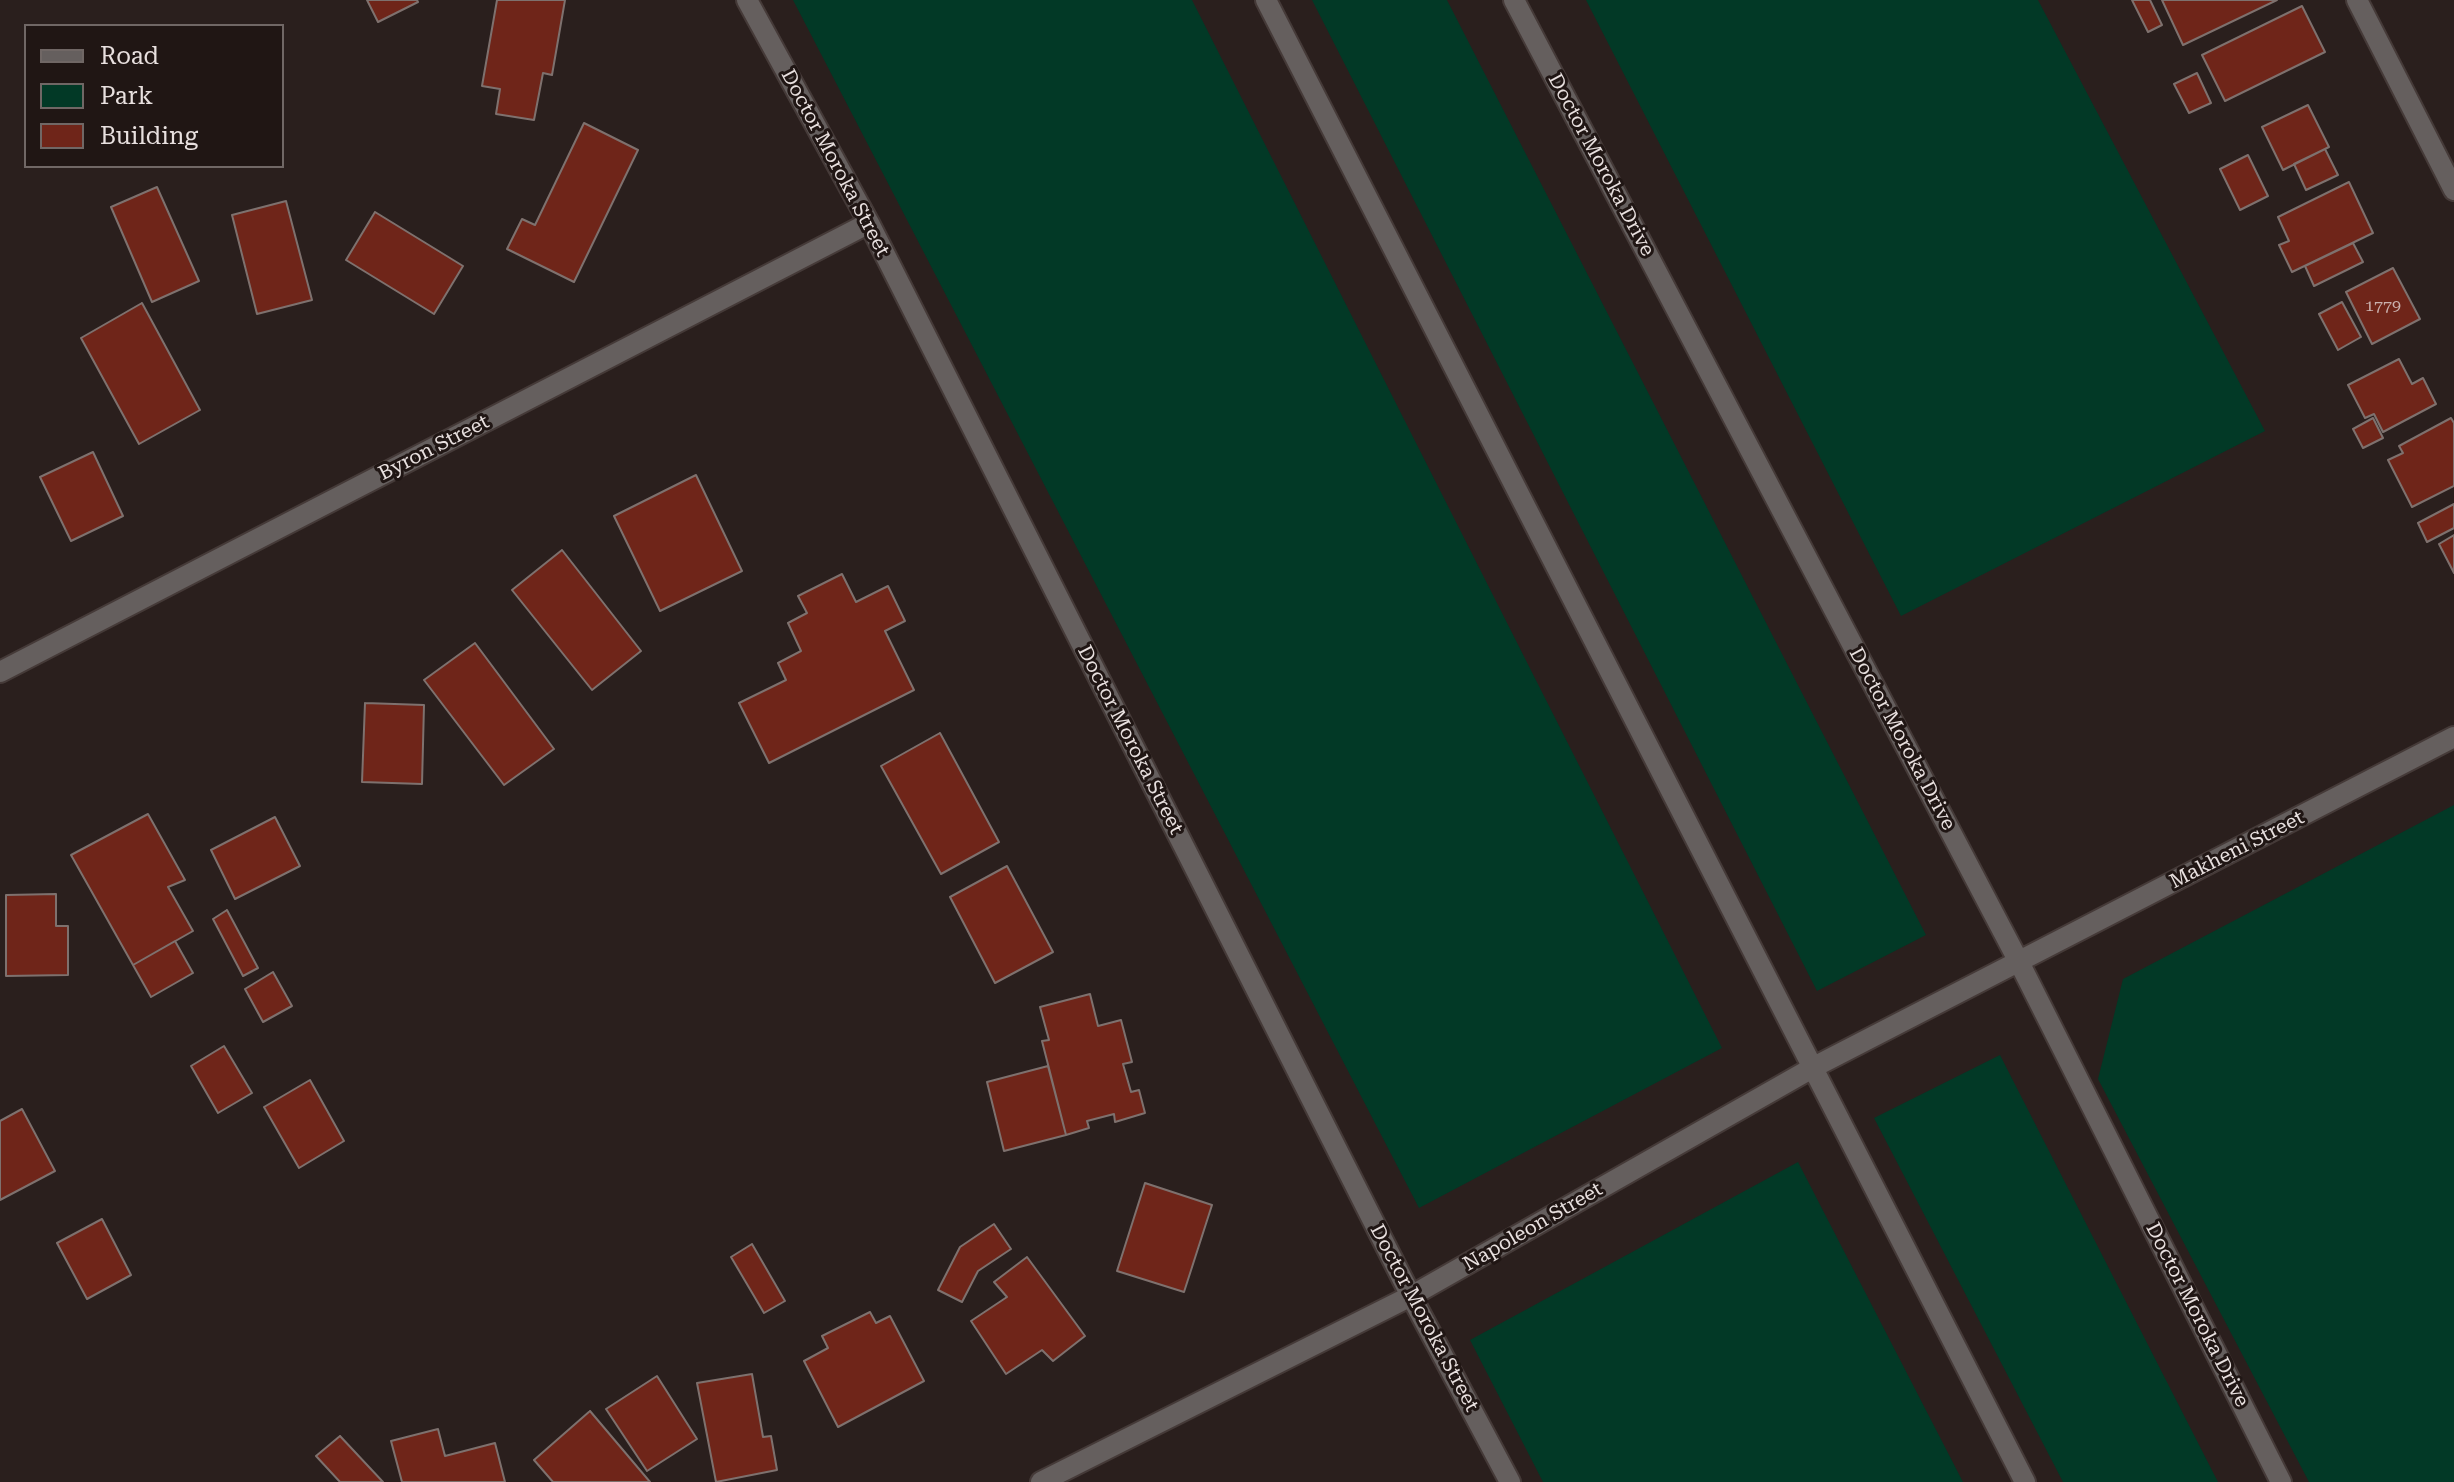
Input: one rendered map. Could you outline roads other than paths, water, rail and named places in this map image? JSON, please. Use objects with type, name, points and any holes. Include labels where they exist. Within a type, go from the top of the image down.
[{"type":"street","name":"Doctor Moroka Street","points":[[747,0],[869,223],[1411,1296],[1510,1482]]},
{"type":"street","points":[[1266,0],[2025,1482]]},
{"type":"street","name":"Doctor Moroka Drive","points":[[1514,0],[2019,962],[2281,1482]]},
{"type":"street","points":[[2357,0],[2454,190]]},
{"type":"street","name":"Byron Street","points":[[0,672],[869,223]]},
{"type":"street","name":"Makheni Street","points":[[2019,962],[2454,737]]},
{"type":"street","name":"Napoleon Street","points":[[1041,1482],[1411,1296],[1814,1067],[2019,962]]}]
